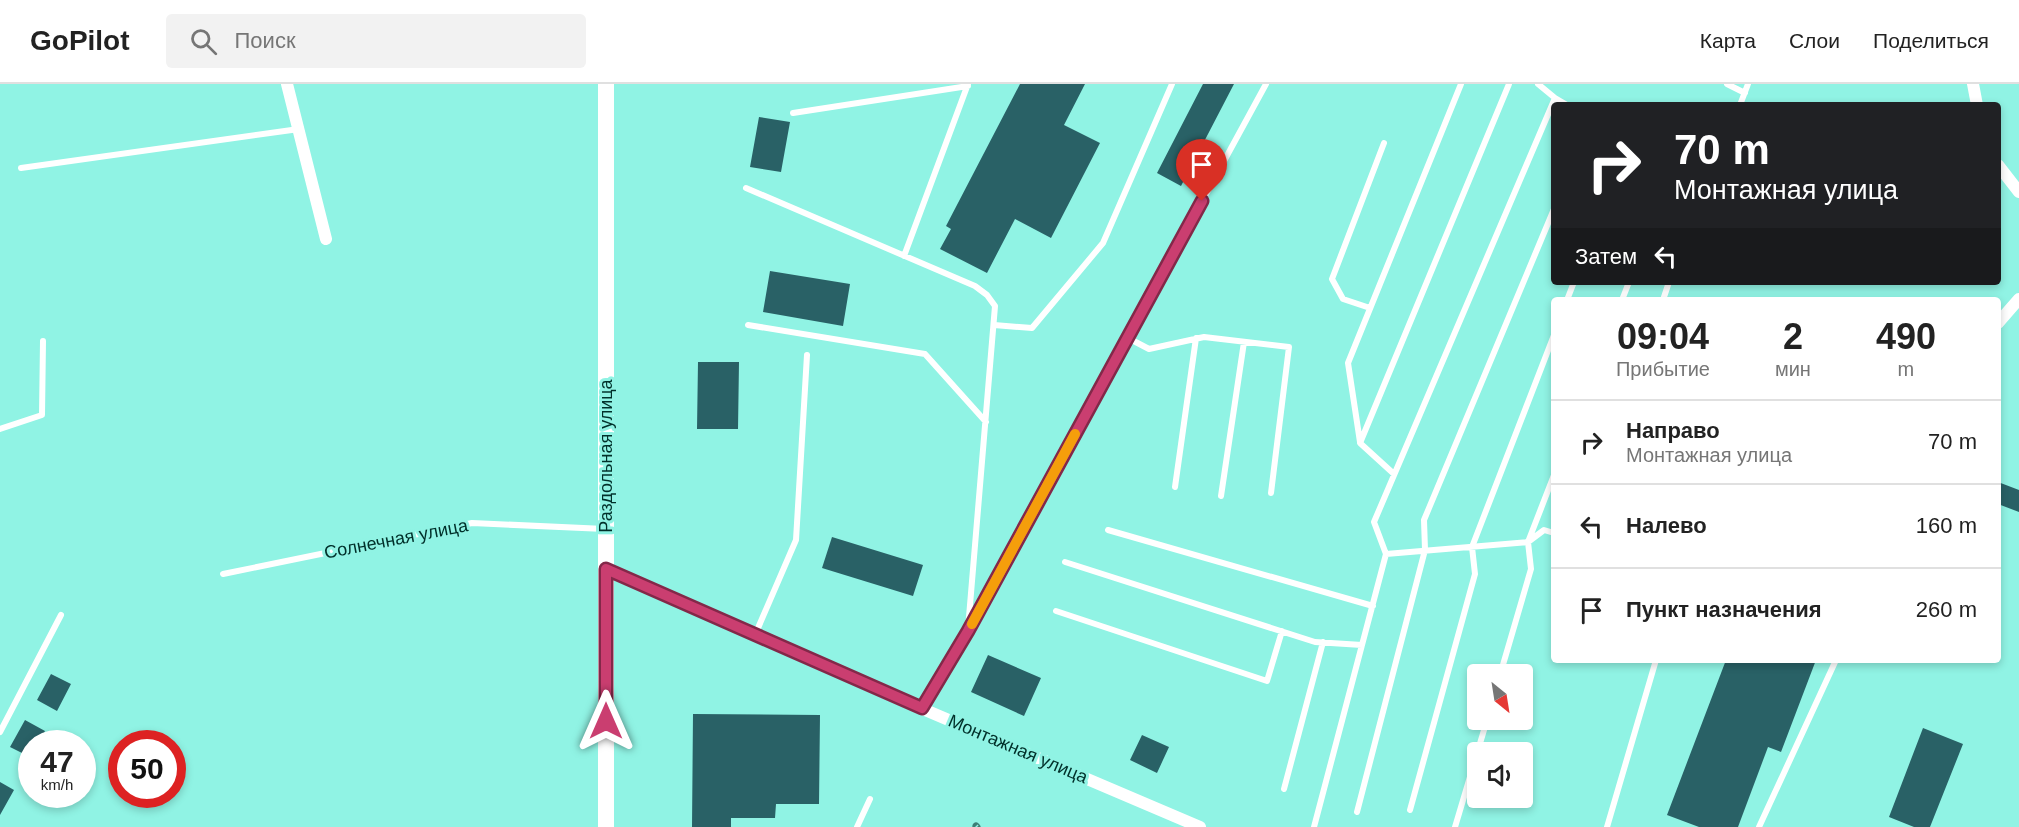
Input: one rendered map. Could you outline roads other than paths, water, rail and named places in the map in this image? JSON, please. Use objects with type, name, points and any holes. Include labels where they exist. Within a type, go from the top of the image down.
[{"type":"main road","name":"Раздольная улица","points":[[606,84],[606,827]]},
{"type":"street","points":[[288,84],[326,238]]},
{"type":"street","points":[[1973,84],[1976,102]]},
{"type":"street","points":[[2001,169],[2019,192]]},
{"type":"street","points":[[2001,320],[2019,299]]},
{"type":"street","name":"Монтажная улица","points":[[606,569],[1200,827]]},
{"type":"lane","points":[[994,325],[1032,328],[1103,243],[1172,84]]},
{"type":"lane","points":[[922,708],[968,631],[1266,84]]},
{"type":"lane","points":[[1394,474],[1360,442],[1347,363],[1461,84]]},
{"type":"lane","points":[[1360,442],[1509,84]]},
{"type":"lane","points":[[1538,84],[1562,102]]},
{"type":"lane","points":[[1727,84],[1744,93]]},
{"type":"lane","points":[[1741,102],[1748,84]]},
{"type":"lane","points":[[793,113],[968,85],[904,256]]},
{"type":"lane","points":[[1553,102],[1555,98]]},
{"type":"lane","points":[[1314,827],[1386,554],[1374,522],[1551,107]]},
{"type":"lane","points":[[21,168],[299,129]]},
{"type":"lane","points":[[1370,308],[1343,299],[1332,279],[1384,143]]},
{"type":"lane","points":[[746,188],[975,286],[987,295],[995,306],[968,631]]},
{"type":"lane","points":[[1357,812],[1425,550],[1424,520],[1551,216]]},
{"type":"lane","points":[[748,326],[925,354],[986,422]]},
{"type":"lane","points":[[1128,338],[1149,349],[1196,339],[1289,347],[1271,493]]},
{"type":"lane","points":[[1175,487],[1196,339]]},
{"type":"lane","points":[[0,429],[42,415],[43,341]]},
{"type":"lane","points":[[1221,496],[1244,342]]},
{"type":"lane","points":[[1410,810],[1475,574],[1472,547],[1551,342]]},
{"type":"lane","points":[[755,635],[795,540],[807,355]]},
{"type":"lane","points":[[1503,664],[1532,569],[1528,543],[1551,483]]},
{"type":"lane","name":"Солнечная улица","points":[[223,574],[472,523],[606,529]]},
{"type":"lane","points":[[1108,530],[1372,606]]},
{"type":"lane","points":[[1386,554],[1528,543],[1544,530],[1551,532]]},
{"type":"lane","points":[[1065,561],[1282,631],[1323,642],[1362,645]]},
{"type":"lane","points":[[1056,611],[1267,681],[1282,631]]},
{"type":"lane","points":[[0,732],[61,615]]},
{"type":"lane","points":[[1284,789],[1323,642]]},
{"type":"lane","points":[[1607,827],[1655,663]]},
{"type":"lane","points":[[1759,827],[1835,663]]},
{"type":"lane","points":[[1455,827],[1484,730]]},
{"type":"lane","points":[[857,827],[870,799]]}]
